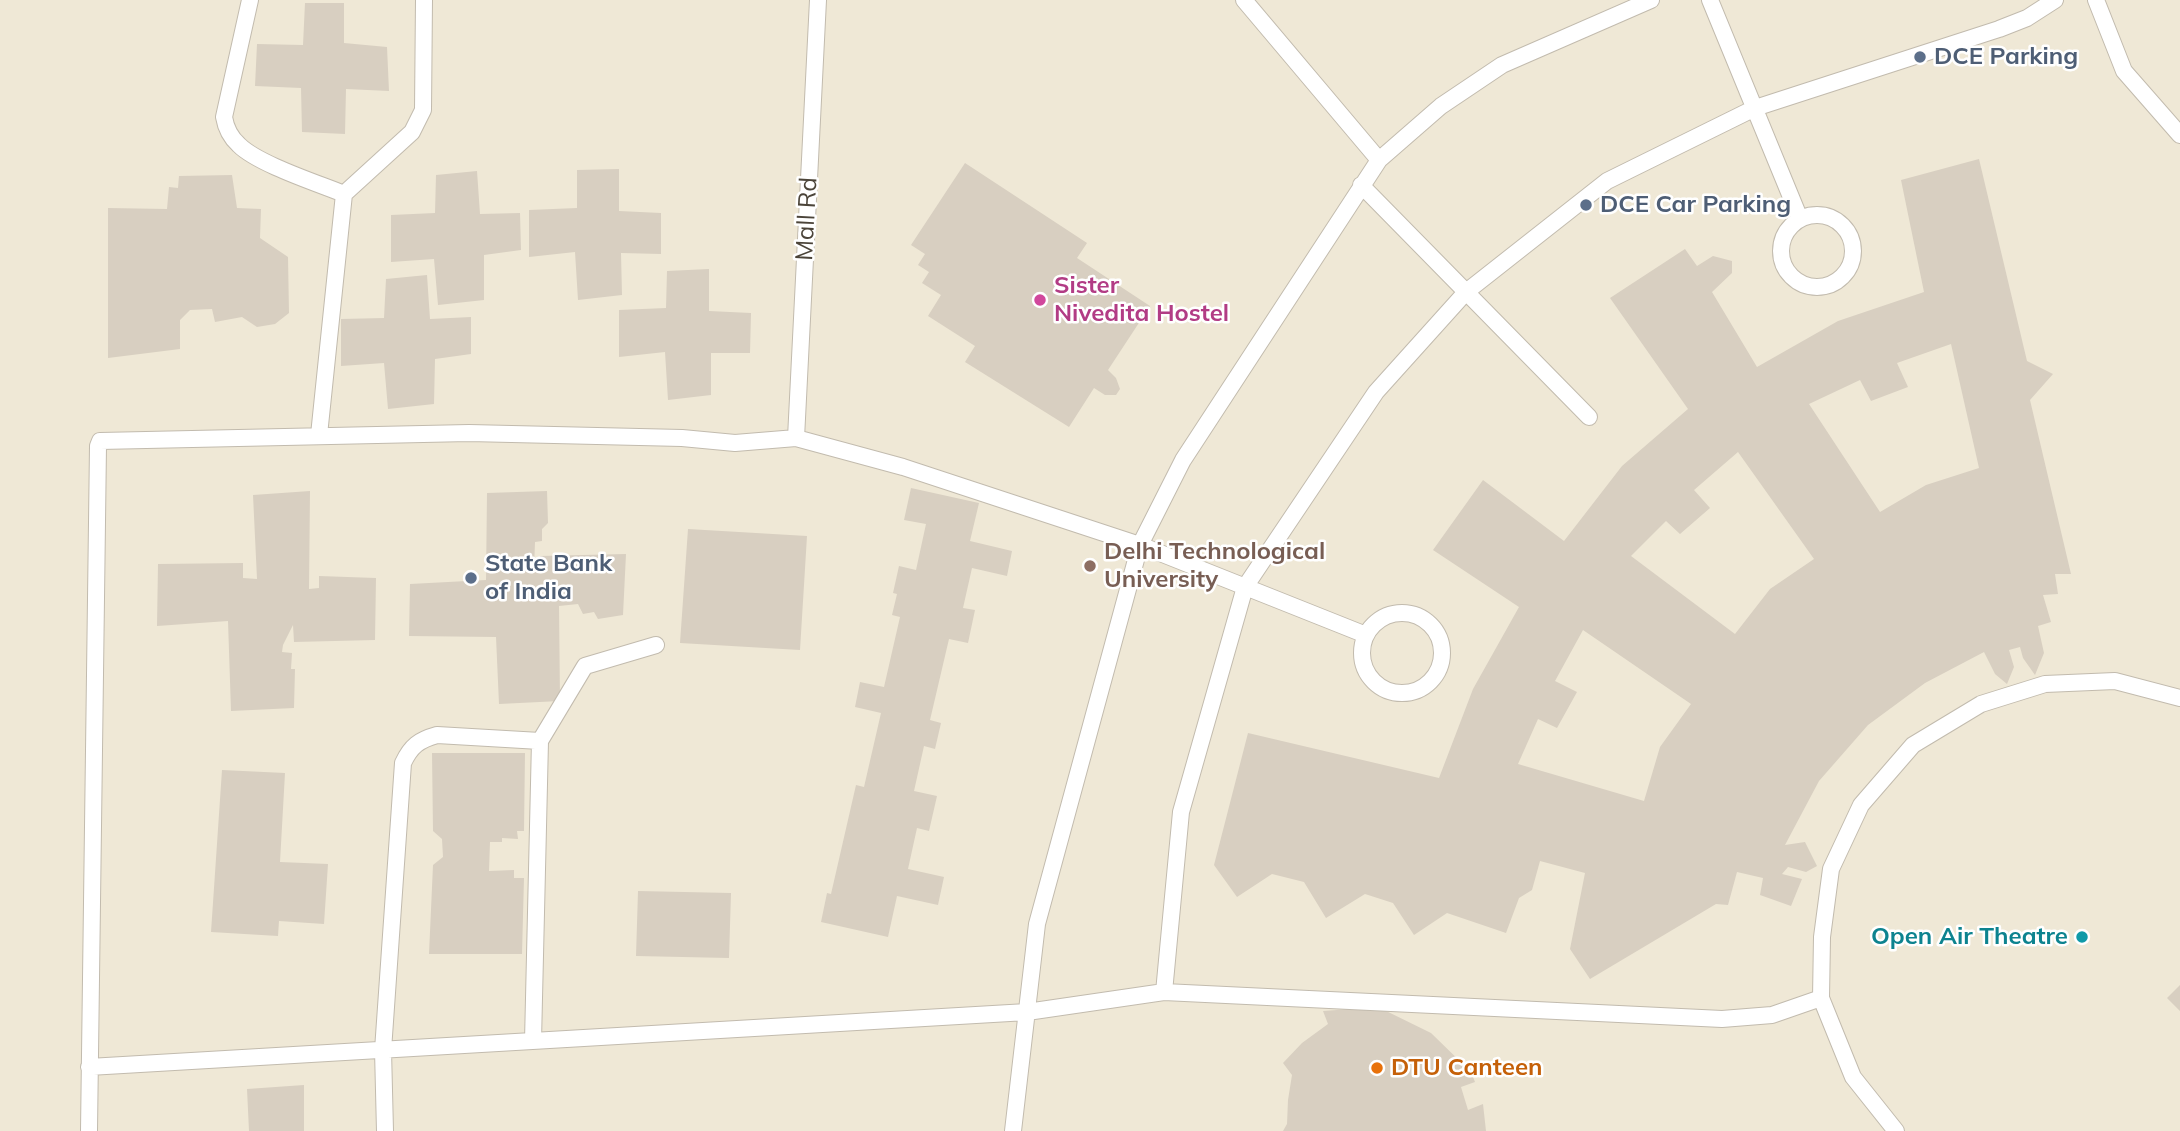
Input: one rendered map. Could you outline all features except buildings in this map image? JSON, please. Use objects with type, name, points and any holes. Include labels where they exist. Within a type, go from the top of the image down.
[{"type":"lane","points":[[250,0],[224,117],[226,130],[239,146],[255,157],[344,194]]},
{"type":"lane","points":[[319,435],[344,194],[412,132],[423,110],[424,0]]},
{"type":"lane","name":"Mall Rd","points":[[796,438],[818,0]]},
{"type":"lane","points":[[1244,0],[1379,160]]},
{"type":"lane","points":[[1013,1131],[1037,924],[1140,545],[1183,460],[1379,160],[1441,106],[1502,65],[1651,0]]},
{"type":"lane","points":[[1710,0],[1800,219]]},
{"type":"lane","points":[[1164,992],[1181,812],[1245,587],[1376,391],[1466,292],[1607,181],[1755,108],[2027,19],[2055,0]]},
{"type":"lane","points":[[2096,0],[2124,71],[2180,135]]},
{"type":"lane","points":[[1361,185],[1589,416]]},
{"type":"lane","points":[[1821,215],[1843,226],[1850,236],[1852,261],[1846,272],[1828,286],[1805,286],[1787,272],[1782,261],[1780,250],[1783,239],[1788,229],[1800,219],[1821,215]]},
{"type":"lane","points":[[89,1131],[98,443],[103,440],[469,433],[682,438],[735,443],[796,438],[903,467],[1140,545],[1366,635]]},
{"type":"lane","points":[[1412,614],[1424,619],[1435,629],[1442,648],[1440,667],[1433,679],[1423,688],[1398,694],[1385,690],[1374,683],[1366,673],[1362,661],[1362,647],[1366,635],[1374,624],[1385,616],[1412,614]]},
{"type":"lane","points":[[533,1041],[540,741],[585,666],[656,645]]},
{"type":"lane","points":[[1896,1131],[1853,1077],[1821,998],[1822,937],[1830,869],[1861,805],[1913,745],[1981,704],[2045,684],[2115,681],[2180,698]]},
{"type":"lane","points":[[385,1131],[383,1050],[403,763],[410,747],[425,738],[437,735],[540,741]]},
{"type":"lane","points":[[89,1066],[1027,1012],[1164,992],[1722,1019],[1772,1015],[1821,998]]},
{"type":"shaded area","name":"Delhi Technological University","points":[[0,0],[2180,0],[2180,1131],[0,1131]]},
{"type":"place","name":"DCE Parking","points":[[1920,57]]},
{"type":"place","name":"DCE Car Parking","points":[[1586,205]]},
{"type":"place","name":"Sister Nivedita Hostel","points":[[1040,300]]},
{"type":"place","name":"Delhi Technological University","points":[[1090,566]]},
{"type":"place","name":"State Bank of India","points":[[471,578]]},
{"type":"place","name":"Open Air Theatre","points":[[2082,937]]},
{"type":"place","name":"DTU Canteen","points":[[1377,1068]]}]
